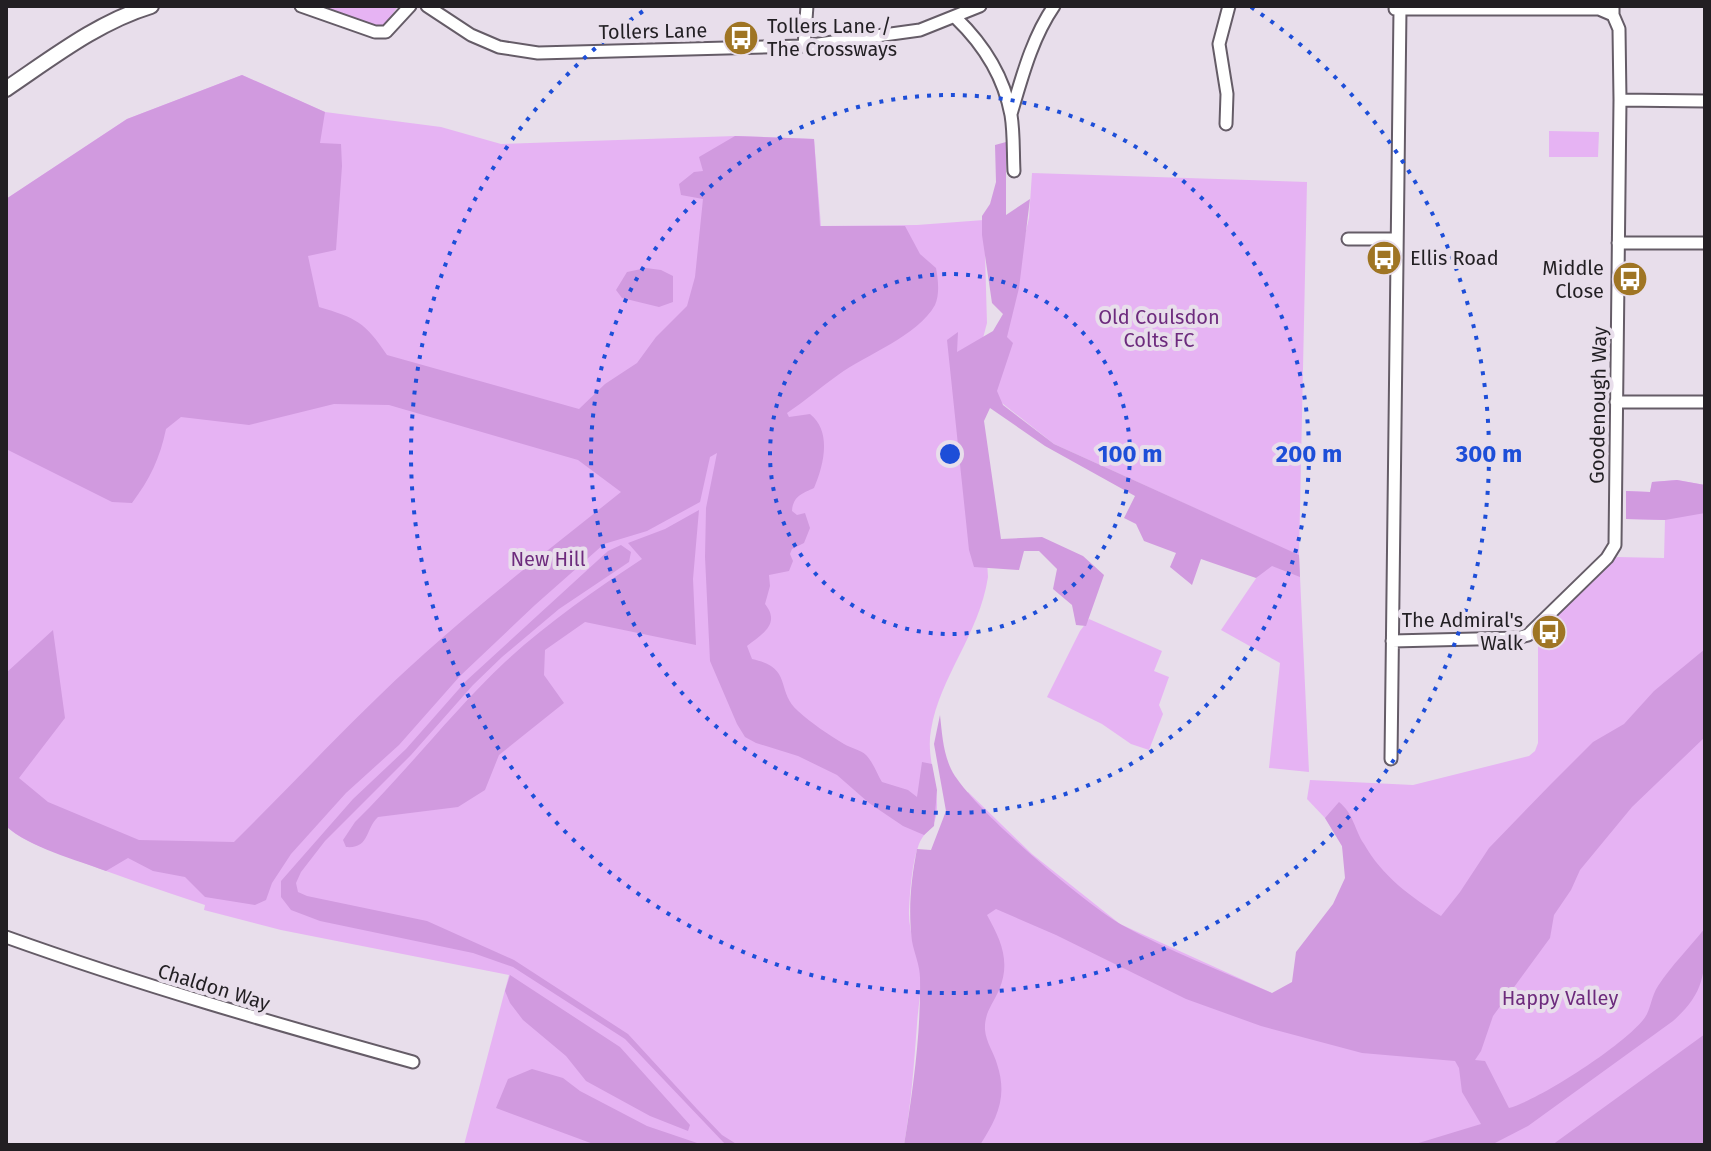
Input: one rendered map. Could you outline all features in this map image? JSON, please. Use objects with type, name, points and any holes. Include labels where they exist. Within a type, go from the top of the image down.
[{"type":"street","points":[[6,89],[88,34],[131,12],[151,6]]},
{"type":"street","points":[[301,6],[375,32],[386,32],[410,6]]},
{"type":"street","name":"Tollers Lane","points":[[427,6],[471,35],[499,47],[538,53],[804,46],[920,30],[980,6]]},
{"type":"street","points":[[804,46],[807,6]]},
{"type":"street","points":[[1011,115],[1024,69],[1054,6]]},
{"type":"street","points":[[1226,124],[1227,94],[1219,44],[1229,6]]},
{"type":"street","points":[[1391,759],[1397,239],[1396,9],[1613,11]]},
{"type":"street","name":"Goodenough Way","points":[[1392,641],[1517,638],[1528,635],[1607,558],[1615,545],[1620,100],[1619,29],[1613,11]]},
{"type":"street","points":[[956,18],[990,57],[1011,115],[1014,171]]},
{"type":"street","points":[[1620,100],[1705,101]]},
{"type":"street","points":[[1348,239],[1397,239]]},
{"type":"street","points":[[1618,243],[1705,243]]},
{"type":"street","points":[[1616,402],[1705,402]]},
{"type":"street","name":"Chaldon Way","points":[[6,937],[100,971],[256,1019],[413,1062]]},
{"type":"green space","points":[[314,6],[398,6],[385,25],[375,26]]},
{"type":"green space","name":"New Hill","points":[[242,75],[325,112],[441,127],[501,144],[735,136],[814,139],[821,226],[917,225],[984,220],[987,323],[975,368],[988,577],[977,618],[942,691],[931,730],[930,750],[937,808],[933,825],[919,844],[911,886],[909,919],[921,982],[904,1145],[464,1145],[509,975],[281,930],[204,910],[205,905],[35,844],[6,826],[6,199],[127,119]]},
{"type":"green space","points":[[242,75],[325,112],[320,143],[341,144],[336,250],[308,256],[319,307],[359,323],[387,355],[579,409],[605,384],[637,363],[656,337],[687,306],[695,277],[703,199],[681,195],[679,184],[694,172],[703,171],[699,157],[735,136],[814,139],[820,226],[905,226],[920,254],[936,268],[938,291],[935,305],[904,335],[849,368],[787,413],[789,417],[810,414],[817,421],[824,439],[823,459],[814,488],[799,496],[793,506],[792,511],[797,515],[805,513],[810,528],[804,543],[792,549],[790,554],[793,561],[789,571],[769,575],[770,586],[765,604],[771,617],[770,623],[764,633],[747,646],[752,659],[774,668],[779,674],[787,696],[798,711],[832,737],[866,755],[882,782],[908,790],[917,797],[922,762],[932,764],[937,790],[934,826],[924,835],[903,826],[869,803],[837,775],[798,756],[756,743],[745,737],[737,724],[710,661],[706,508],[717,453],[710,457],[700,502],[647,531],[604,544],[535,605],[460,676],[399,745],[346,793],[291,854],[272,883],[266,900],[255,905],[205,897],[185,877],[153,871],[128,858],[106,871],[40,847],[6,826],[6,673],[53,630],[65,718],[19,778],[48,802],[139,840],[234,842],[424,654],[621,492],[578,460],[389,405],[334,404],[249,425],[181,417],[166,429],[154,468],[132,503],[112,502],[6,449],[6,199],[127,119]]},
{"type":"green space","points":[[1549,131],[1599,132],[1598,157],[1549,157]]},
{"type":"green space","points":[[1006,142],[1006,215],[1030,199],[1019,288],[1007,337],[1013,343],[997,391],[1003,405],[1054,444],[1299,555],[1300,577],[1272,566],[1256,578],[1201,559],[1192,585],[1170,567],[1176,553],[1144,541],[1136,524],[1124,518],[1135,496],[1045,446],[990,408],[984,421],[1001,539],[1042,537],[1083,556],[1104,575],[1086,626],[1076,625],[1072,605],[1053,589],[1057,569],[1039,551],[1024,551],[1019,570],[974,567],[969,550],[947,340],[958,332],[957,352],[993,331],[1003,314],[992,303],[982,216],[990,204],[996,182],[995,145]]},
{"type":"green space","name":"Old Coulsdon Colts FC","points":[[1032,173],[1307,182],[1299,555],[1309,772],[1269,768],[1280,663],[1221,630],[1278,546],[1054,444],[988,392],[1029,218]]},
{"type":"green space","points":[[646,268],[673,276],[673,302],[659,307],[622,298],[616,290],[627,272]]},
{"type":"green space","name":"Happy Valley","points":[[1677,480],[1705,485],[1705,1145],[909,1145],[968,792],[1032,854],[1120,924],[1272,993],[1384,1016],[1342,846],[1325,818],[1307,799],[1310,780],[1413,785],[1529,756],[1538,743],[1538,635],[1617,557],[1664,558],[1665,520],[1626,519],[1626,491],[1650,492],[1652,482]]},
{"type":"green space","points":[[1677,480],[1705,485],[1705,513],[1665,520],[1626,519],[1626,491],[1650,492],[1652,482]]},
{"type":"green space","points":[[699,510],[693,579],[696,645],[585,622],[545,650],[544,675],[564,703],[499,755],[485,790],[458,807],[378,817],[363,842],[346,847],[343,840],[355,822],[505,662],[572,608],[642,559],[628,543],[665,529]]},
{"type":"green space","points":[[621,545],[631,552],[629,562],[559,609],[502,657],[325,841],[296,883],[298,892],[307,896],[427,921],[514,960],[628,1034],[722,1135],[738,1145],[725,1144],[625,1039],[513,967],[473,953],[320,921],[291,910],[281,897],[281,881],[353,799],[406,749],[466,681],[608,551]]},
{"type":"green space","points":[[1089,619],[1162,651],[1154,671],[1169,677],[1159,705],[1163,714],[1149,750],[1131,744],[1102,724],[1047,697]]},
{"type":"green space","points":[[1705,649],[1705,737],[1632,807],[1580,870],[1554,915],[1550,938],[1493,1016],[1475,1060],[1485,1061],[1509,1108],[1560,1083],[1633,1031],[1648,1012],[1658,986],[1705,928],[1702,979],[1692,1000],[1673,1021],[1528,1126],[1495,1143],[1412,1145],[1481,1124],[1462,1092],[1455,1061],[1362,1053],[1261,1026],[1186,999],[996,909],[987,915],[1003,951],[1004,970],[1003,980],[987,1014],[985,1030],[1000,1076],[1001,1097],[996,1116],[980,1145],[904,1145],[916,1062],[920,998],[920,973],[911,929],[913,872],[917,849],[931,850],[946,811],[934,744],[940,715],[946,756],[962,785],[1003,829],[1056,876],[1122,925],[1272,993],[1292,982],[1296,952],[1333,904],[1345,878],[1342,846],[1325,818],[1339,802],[1379,866],[1408,893],[1441,916],[1489,848],[1551,784],[1593,742],[1624,724],[1654,691]]},
{"type":"green space","points":[[510,975],[620,1047],[690,1125],[688,1131],[650,1116],[586,1081],[566,1056],[523,1020],[510,1003],[505,991]]},
{"type":"green space","points":[[1705,1034],[1705,1145],[1552,1145]]},
{"type":"green space","points":[[532,1069],[563,1078],[580,1091],[647,1126],[703,1145],[596,1145],[496,1108],[508,1079]]},
{"type":"place","name":"Tollers Lane / The Crossways","points":[[741,38]]},
{"type":"place","name":"Ellis Road","points":[[1384,258]]},
{"type":"place","name":"Middle Close","points":[[1630,279]]},
{"type":"place","name":"The Admiral's Walk","points":[[1549,632]]}]
